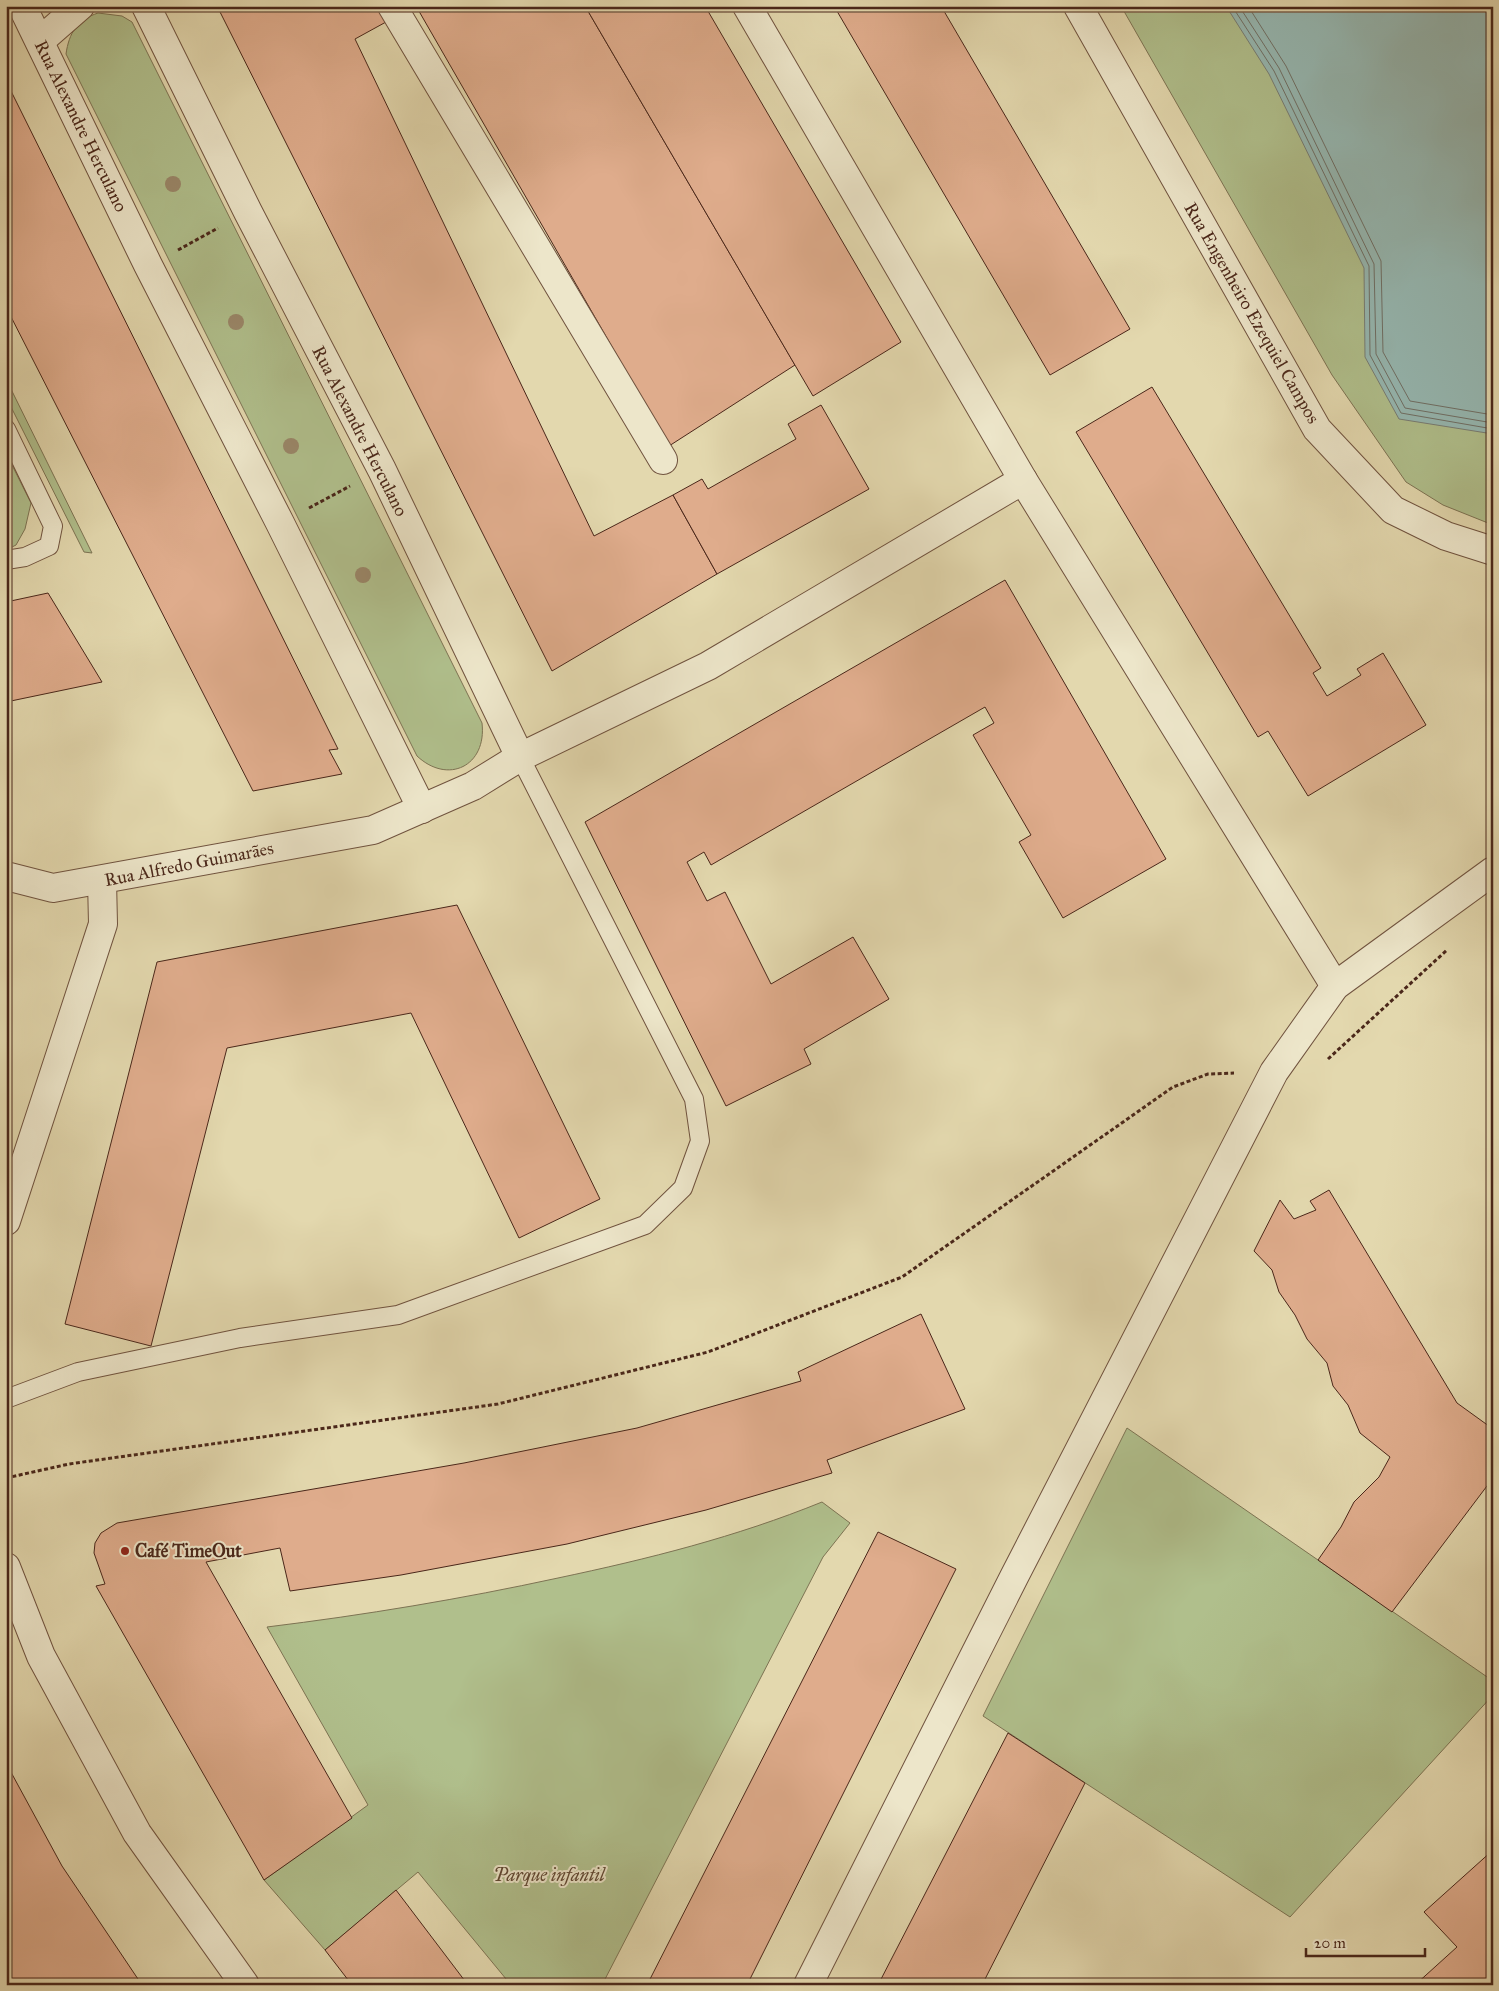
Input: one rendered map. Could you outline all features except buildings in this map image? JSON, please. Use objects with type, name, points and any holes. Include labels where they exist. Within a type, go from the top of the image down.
[{"type":"street","name":"Rua Alexandre Herculano","points":[[22,6],[148,265],[280,523],[422,809]]},
{"type":"street","points":[[40,41],[80,6]]},
{"type":"street","name":"Rua Alexandre Herculano","points":[[146,6],[248,212],[382,470],[520,757]]},
{"type":"street","points":[[392,6],[663,460]]},
{"type":"street","points":[[747,6],[1023,480],[1334,986]]},
{"type":"street","name":"Rua Engenheiro Ezequiel Campos","points":[[1078,6],[1317,429],[1393,510],[1446,536],[1493,552]]},
{"type":"street","points":[[422,809],[473,786],[520,757],[708,666],[1023,480]]},
{"type":"street","name":"Rua Alfredo Guimarães","points":[[6,876],[53,888],[373,830],[422,809]]},
{"type":"street","points":[[808,1985],[1014,1577],[1274,1072],[1334,986],[1493,871]]},
{"type":"street","points":[[6,1222],[104,924],[102,880]]},
{"type":"street","points":[[6,1567],[41,1656],[137,1834],[245,1985]]},
{"type":"lane","points":[[6,429],[53,526],[49,546],[25,557],[6,560]]},
{"type":"lane","points":[[6,1399],[78,1372],[240,1338],[398,1315],[645,1225],[684,1188],[700,1141],[694,1099],[520,757]]},
{"type":"path","points":[[148,265],[248,212]]},
{"type":"path","points":[[280,523],[382,470]]},
{"type":"path","points":[[6,1478],[69,1464],[498,1404],[708,1352],[902,1277],[1173,1087],[1208,1074],[1316,1070],[1452,946]]},
{"type":"green space","points":[[1121,6],[1493,6],[1493,525],[1443,505],[1406,482],[1332,375]]},
{"type":"green space","points":[[98,13],[122,16],[132,22],[482,723],[482,738],[478,750],[472,760],[463,766],[453,770],[441,769],[429,765],[417,756],[66,54],[69,40],[75,28],[85,19]]},
{"type":"green space","points":[[6,379],[92,553],[84,552],[6,397]]},
{"type":"green space","points":[[6,453],[31,503],[25,529],[16,545],[6,550]]},
{"type":"green space","points":[[1127,1428],[1493,1681],[1493,1695],[1290,1917],[983,1716]]},
{"type":"green space","name":"Parque infantil","points":[[822,1502],[850,1523],[823,1557],[602,1985],[511,1985],[418,1872],[325,1950],[264,1880],[368,1805],[267,1627],[413,1606],[592,1571],[692,1546],[790,1515]]},
{"type":"water","points":[[1226,6],[1493,6],[1493,434],[1399,419],[1365,357],[1364,268],[1269,74]]},
{"type":"place","name":"Café TimeOut","points":[[125,1551]]}]
